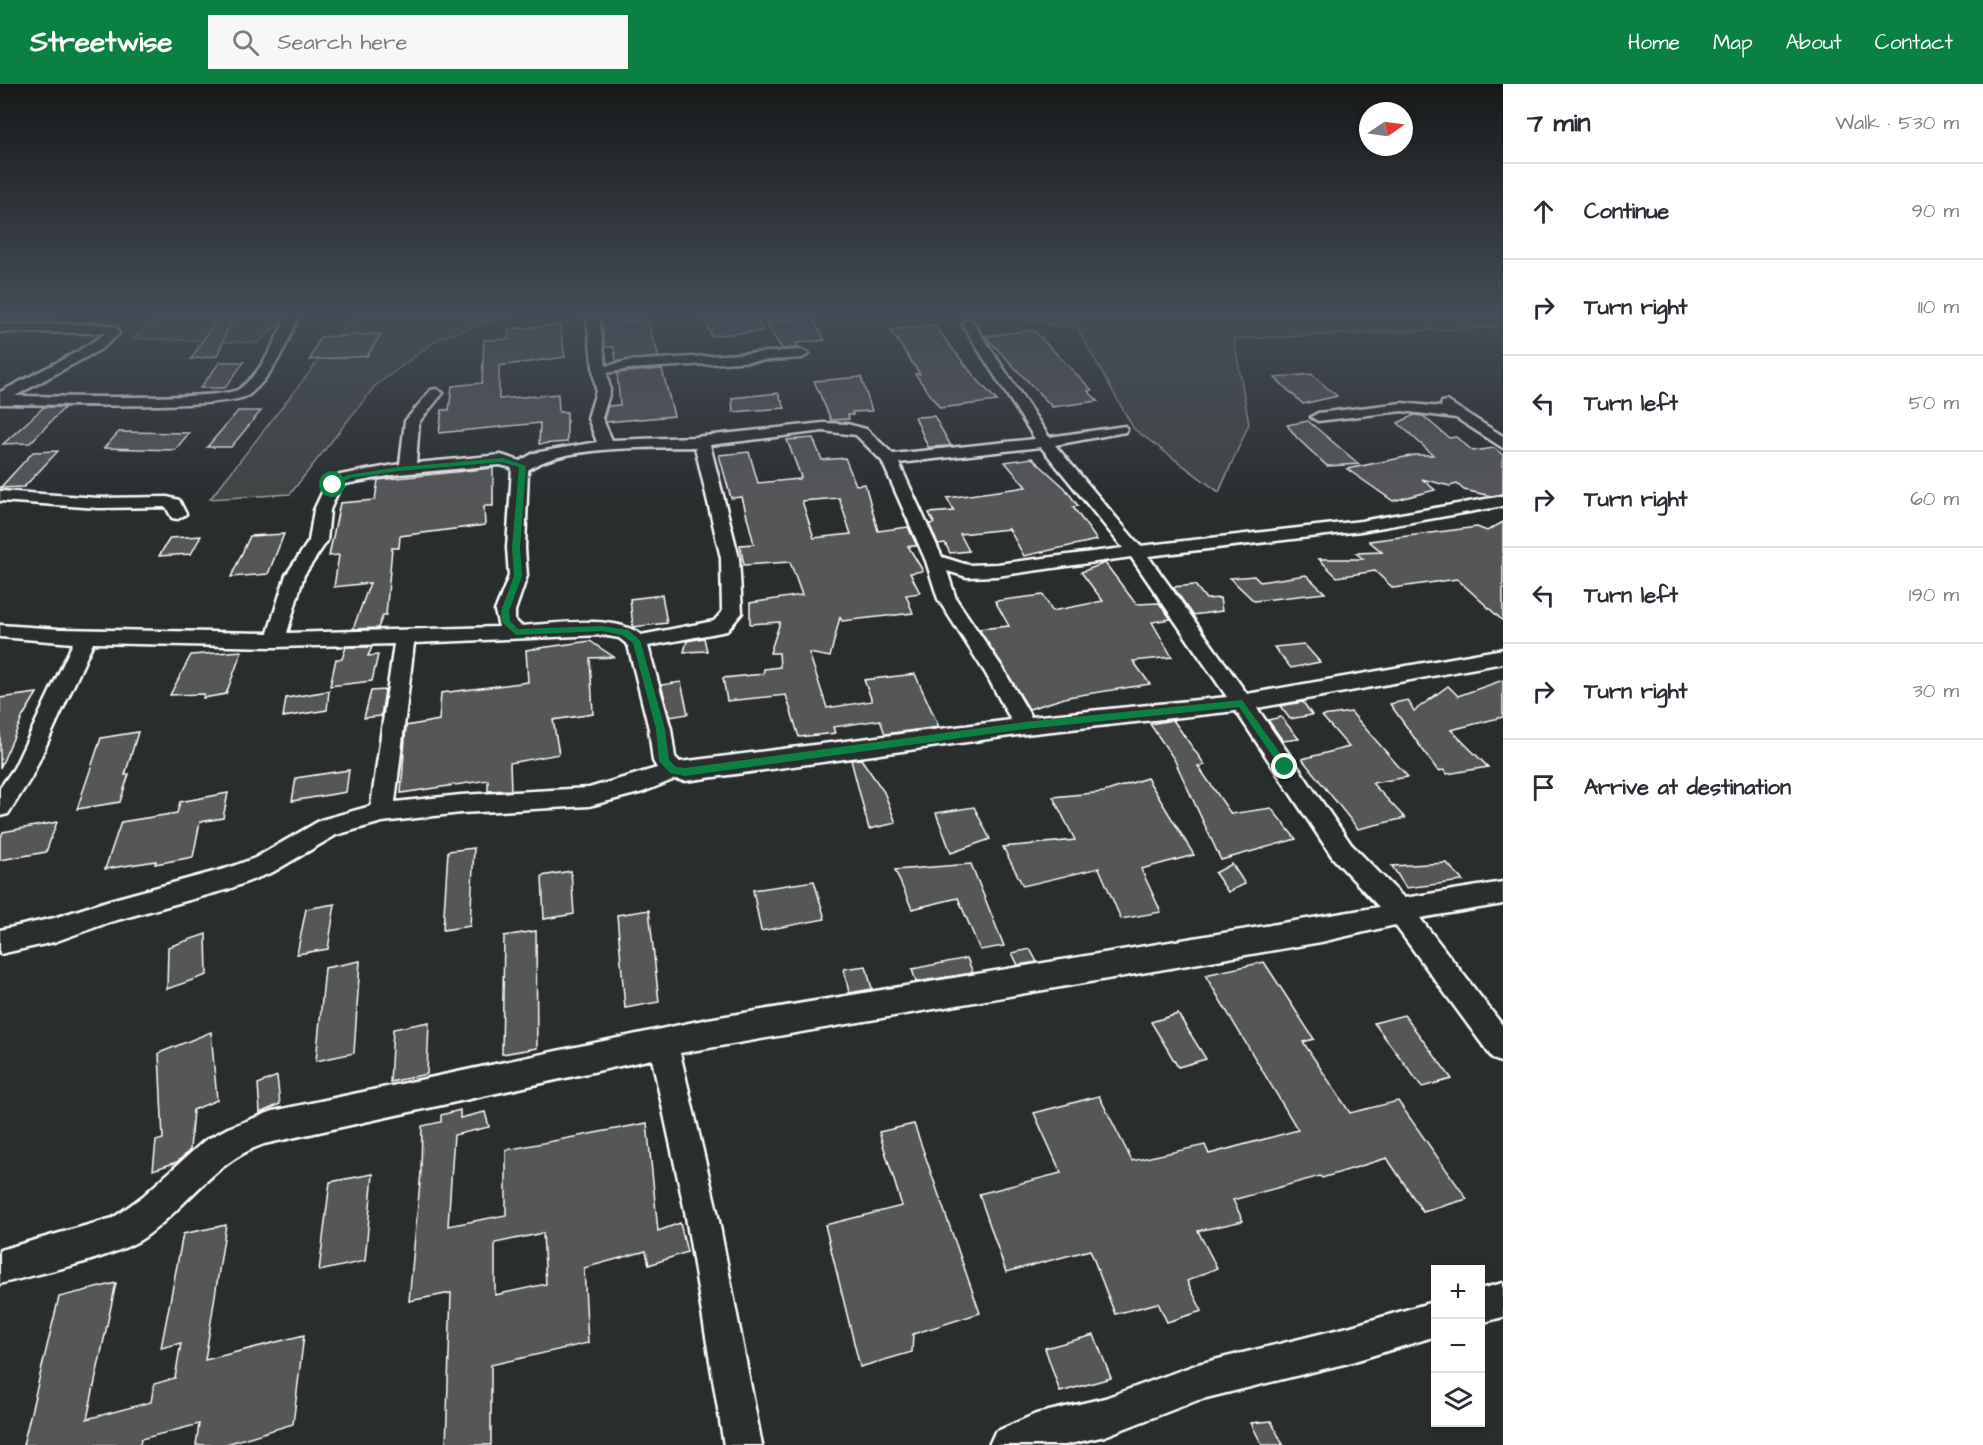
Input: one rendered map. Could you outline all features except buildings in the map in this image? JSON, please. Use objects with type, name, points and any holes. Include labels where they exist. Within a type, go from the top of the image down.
[{"type":"street","points":[[0,399],[44,377]]},
{"type":"street","points":[[0,399],[211,400],[235,397],[245,392],[258,377]]},
{"type":"street","points":[[601,377],[603,391],[595,418],[606,445]]},
{"type":"street","points":[[1002,377],[1045,442],[1137,553],[1342,851],[1399,910],[1503,1049]]},
{"type":"street","points":[[408,468],[412,422],[421,413],[427,399],[436,393]]},
{"type":"street","points":[[1444,403],[1503,443]]},
{"type":"street","points":[[1318,417],[1402,406],[1460,414]]},
{"type":"street","points":[[276,640],[295,575],[318,541],[322,510],[333,485],[348,477],[408,468],[501,460],[522,466],[534,458],[606,445],[701,441],[824,427],[847,428],[861,432],[889,459],[908,496],[935,561],[947,599],[995,672],[1025,726]]},
{"type":"street","points":[[889,459],[1045,442],[1120,429]]},
{"type":"street","points":[[637,642],[720,626],[732,613],[729,558],[701,441]]},
{"type":"street","points":[[516,632],[506,622],[505,611],[518,576],[516,548],[522,466]]},
{"type":"street","points":[[0,496],[98,503],[167,502],[173,504],[178,514]]},
{"type":"street","points":[[935,561],[967,571],[997,570],[1079,558],[1361,526],[1503,501]]},
{"type":"street","points":[[0,631],[276,640],[405,638],[602,629],[625,632],[637,642],[660,729],[664,761],[674,770],[685,772],[1025,726],[1242,703],[1503,656]]},
{"type":"street","points":[[0,807],[22,772],[87,635]]},
{"type":"street","points":[[382,813],[405,638]]},
{"type":"street","points":[[0,942],[54,930],[110,910],[229,878],[264,865],[329,827],[382,813],[461,804],[590,797],[643,783],[674,770]]},
{"type":"street","points":[[0,1267],[120,1233],[136,1225],[207,1158],[242,1136],[273,1126],[708,1033],[1322,930],[1386,917],[1399,910],[1503,893]]},
{"type":"street","points":[[663,1043],[701,1211],[743,1445]]},
{"type":"street","points":[[1485,1305],[1503,1300]]},
{"type":"street","points":[[1008,1445],[1036,1433],[1105,1417],[1198,1382],[1348,1346],[1433,1319]]},
{"type":"shaded area","points":[[306,377],[388,377],[375,386],[290,494],[210,499]]},
{"type":"shaded area","points":[[1104,377],[1241,377],[1249,424],[1219,492],[1134,429]]},
{"type":"route","points":[[333,485],[348,477],[399,469],[501,460],[512,461],[522,466],[520,468],[516,548],[518,576],[505,611],[506,622],[516,632],[602,629],[625,632],[637,642],[660,729],[664,761],[674,770],[685,772],[1025,726],[1206,705],[1242,703],[1285,767]]}]
